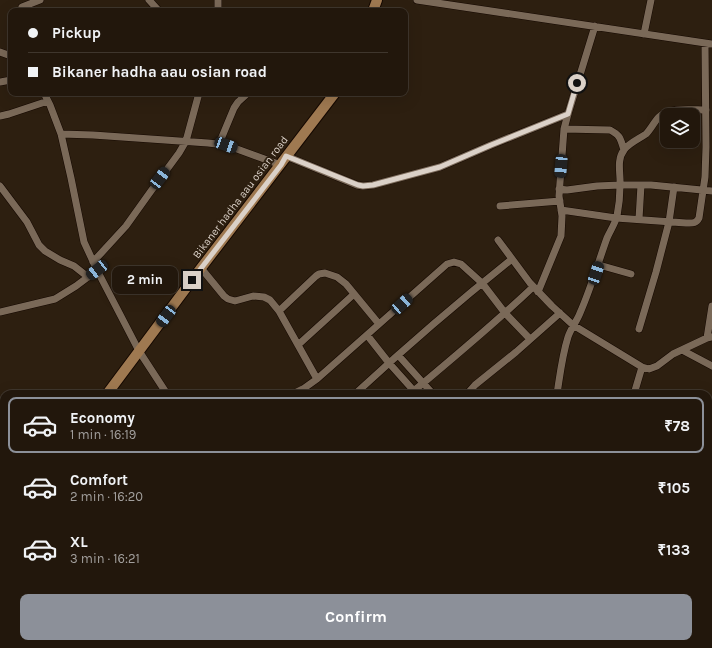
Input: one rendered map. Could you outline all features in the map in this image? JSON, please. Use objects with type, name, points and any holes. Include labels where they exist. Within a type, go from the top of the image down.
[{"type":"main road","name":"Bikaner hadha aau osian road","points":[[110,390],[333,96]]},
{"type":"street","points":[[22,6],[40,0]]},
{"type":"street","points":[[149,0],[156,8]]},
{"type":"street","points":[[417,0],[709,43],[706,110],[709,147],[699,218],[697,222],[694,224],[616,218],[561,210]]},
{"type":"street","points":[[644,34],[651,0]]},
{"type":"street","points":[[414,390],[505,313],[536,290],[560,240],[562,226],[559,190],[564,128],[595,26]]},
{"type":"street","points":[[46,96],[61,134],[84,242],[139,351],[164,390]]},
{"type":"street","points":[[93,262],[126,226],[179,153],[186,141],[198,96]]},
{"type":"street","points":[[219,144],[234,108],[245,96]]},
{"type":"street","points":[[0,116],[48,101]]},
{"type":"street","points":[[558,390],[561,362],[567,339],[573,325],[580,315],[618,212],[620,160],[624,150],[645,134],[664,112],[671,110],[706,110]]},
{"type":"street","points":[[61,134],[186,141],[226,145],[284,160],[363,186],[373,185],[440,167],[568,114]]},
{"type":"street","points":[[564,128],[610,130],[619,136],[624,150]]},
{"type":"street","points":[[559,190],[572,190],[620,184],[712,191]]},
{"type":"street","points":[[639,219],[641,185]]},
{"type":"street","points":[[0,186],[27,222],[39,245],[60,260],[74,266],[88,277]]},
{"type":"street","points":[[639,329],[670,222],[674,187]]},
{"type":"street","points":[[500,206],[560,201]]},
{"type":"street","points":[[498,240],[536,290],[573,325],[642,367],[649,369],[657,366],[673,354],[710,338],[712,306]]},
{"type":"street","points":[[359,390],[398,355],[512,259]]},
{"type":"street","points":[[301,390],[317,379],[447,264],[454,262],[462,264],[482,283],[505,313],[530,339]]},
{"type":"street","points":[[599,265],[631,274]]},
{"type":"street","points":[[201,268],[228,299],[235,301],[253,296],[264,297],[270,300],[279,311],[317,379]]},
{"type":"street","points":[[0,312],[55,299],[76,286],[97,270]]},
{"type":"street","points":[[279,311],[319,274],[325,273],[337,277],[346,284],[379,324]]},
{"type":"street","points":[[298,345],[354,294]]},
{"type":"street","points":[[471,390],[560,313]]},
{"type":"street","points":[[367,335],[410,390]]},
{"type":"street","points":[[682,350],[712,366]]},
{"type":"street","points":[[398,355],[429,390]]},
{"type":"street","points":[[635,390],[642,367]]},
{"type":"route","points":[[192,280],[281,165],[286,156],[358,185],[373,185],[440,167],[568,114],[577,83]]}]
